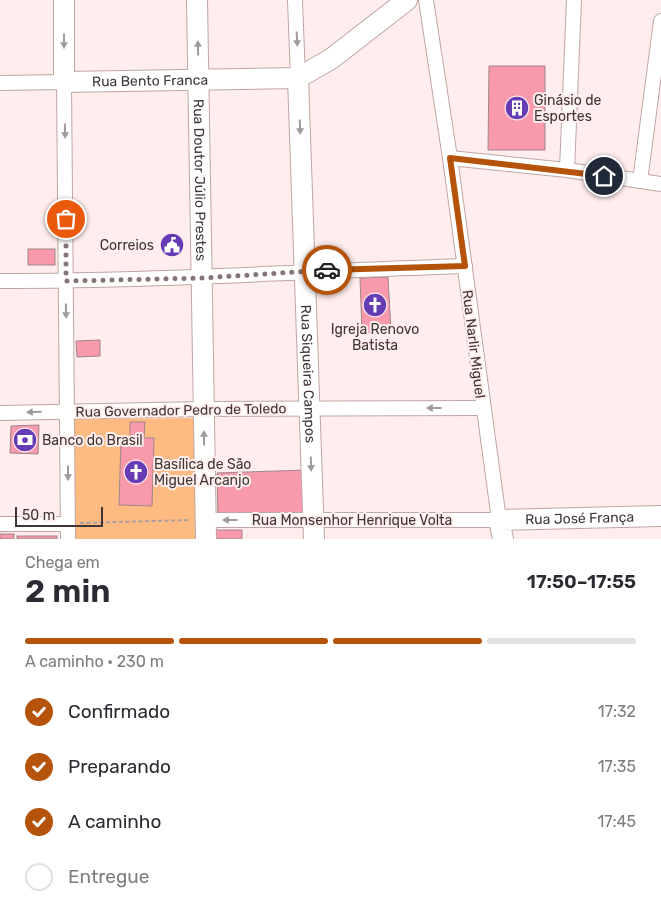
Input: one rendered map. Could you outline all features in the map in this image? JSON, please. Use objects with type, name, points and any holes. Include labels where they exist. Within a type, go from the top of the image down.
[{"type":"main road","points":[[64,0],[64,82]]},
{"type":"main road","name":"Rua Doutor Júlio Prestes","points":[[197,0],[206,530]]},
{"type":"main road","points":[[298,78],[331,59],[406,0]]},
{"type":"main road","name":"Rua Bento Franca","points":[[64,82],[198,78],[298,78]]},
{"type":"main road","name":"Rua Siqueira Campos","points":[[298,78],[314,529]]},
{"type":"main road","name":"Rua José França","points":[[501,530],[661,516]]},
{"type":"street","name":"Rua Siqueira Campos","points":[[295,0],[298,78]]},
{"type":"street","name":"Rua Narlir Miguel","points":[[426,0],[465,266],[482,408],[501,530]]},
{"type":"street","points":[[567,170],[574,0]]},
{"type":"street","points":[[640,181],[661,21]]},
{"type":"street","name":"Rua Bento Franca","points":[[0,82],[64,82]]},
{"type":"street","points":[[64,82],[68,539]]},
{"type":"street","points":[[450,158],[567,170],[661,184]]},
{"type":"street","points":[[0,281],[202,278],[306,271],[465,266]]},
{"type":"street","name":"Rua Governador Pedro de Toledo","points":[[0,413],[204,409],[482,408]]},
{"type":"street","points":[[0,524],[67,524]]},
{"type":"street","name":"Rua Monsenhor Henrique Volta","points":[[206,530],[501,530]]},
{"type":"path","points":[[67,524],[206,530]]},
{"type":"shaded area","points":[[200,418],[203,539],[71,539],[75,419]]},
{"type":"building","name":"Ginásio de Esportes","points":[[489,66],[545,66],[545,150],[488,150]]},
{"type":"building","name":"Correios","points":[[180,237],[181,253],[164,253],[163,238]]},
{"type":"building","points":[[28,249],[55,249],[55,265],[28,265]]},
{"type":"building","name":"Igreja Renovo Batista","points":[[388,277],[391,331],[362,333],[360,278]]},
{"type":"building","points":[[100,340],[100,356],[77,357],[76,341]]},
{"type":"building","name":"Basílica de São Miguel Arcanjo","points":[[130,422],[145,422],[144,438],[154,438],[152,506],[119,505],[121,439],[130,439]]},
{"type":"building","name":"Banco do Brasil","points":[[39,425],[38,454],[10,453],[11,426]]},
{"type":"building","points":[[306,470],[307,515],[218,517],[217,473]]},
{"type":"building","points":[[214,530],[242,530],[242,539],[213,539]]},
{"type":"building","points":[[0,534],[14,534],[14,539],[0,539]]},
{"type":"building","points":[[17,536],[57,536],[57,539],[17,539]]},
{"type":"way so far","points":[[66,219],[66,281],[202,278],[327,270]]},
{"type":"place","name":"Ginásio de Esportes","points":[[517,108]]},
{"type":"place","name":"Correios","points":[[172,245]]},
{"type":"place","name":"Igreja Renovo Batista","points":[[375,305]]},
{"type":"place","name":"Banco do Brasil","points":[[25,440]]},
{"type":"place","name":"Basílica de São Miguel Arcanjo","points":[[136,472]]},
{"type":"route","points":[[327,270],[465,266],[450,158],[567,170],[604,176]]}]
